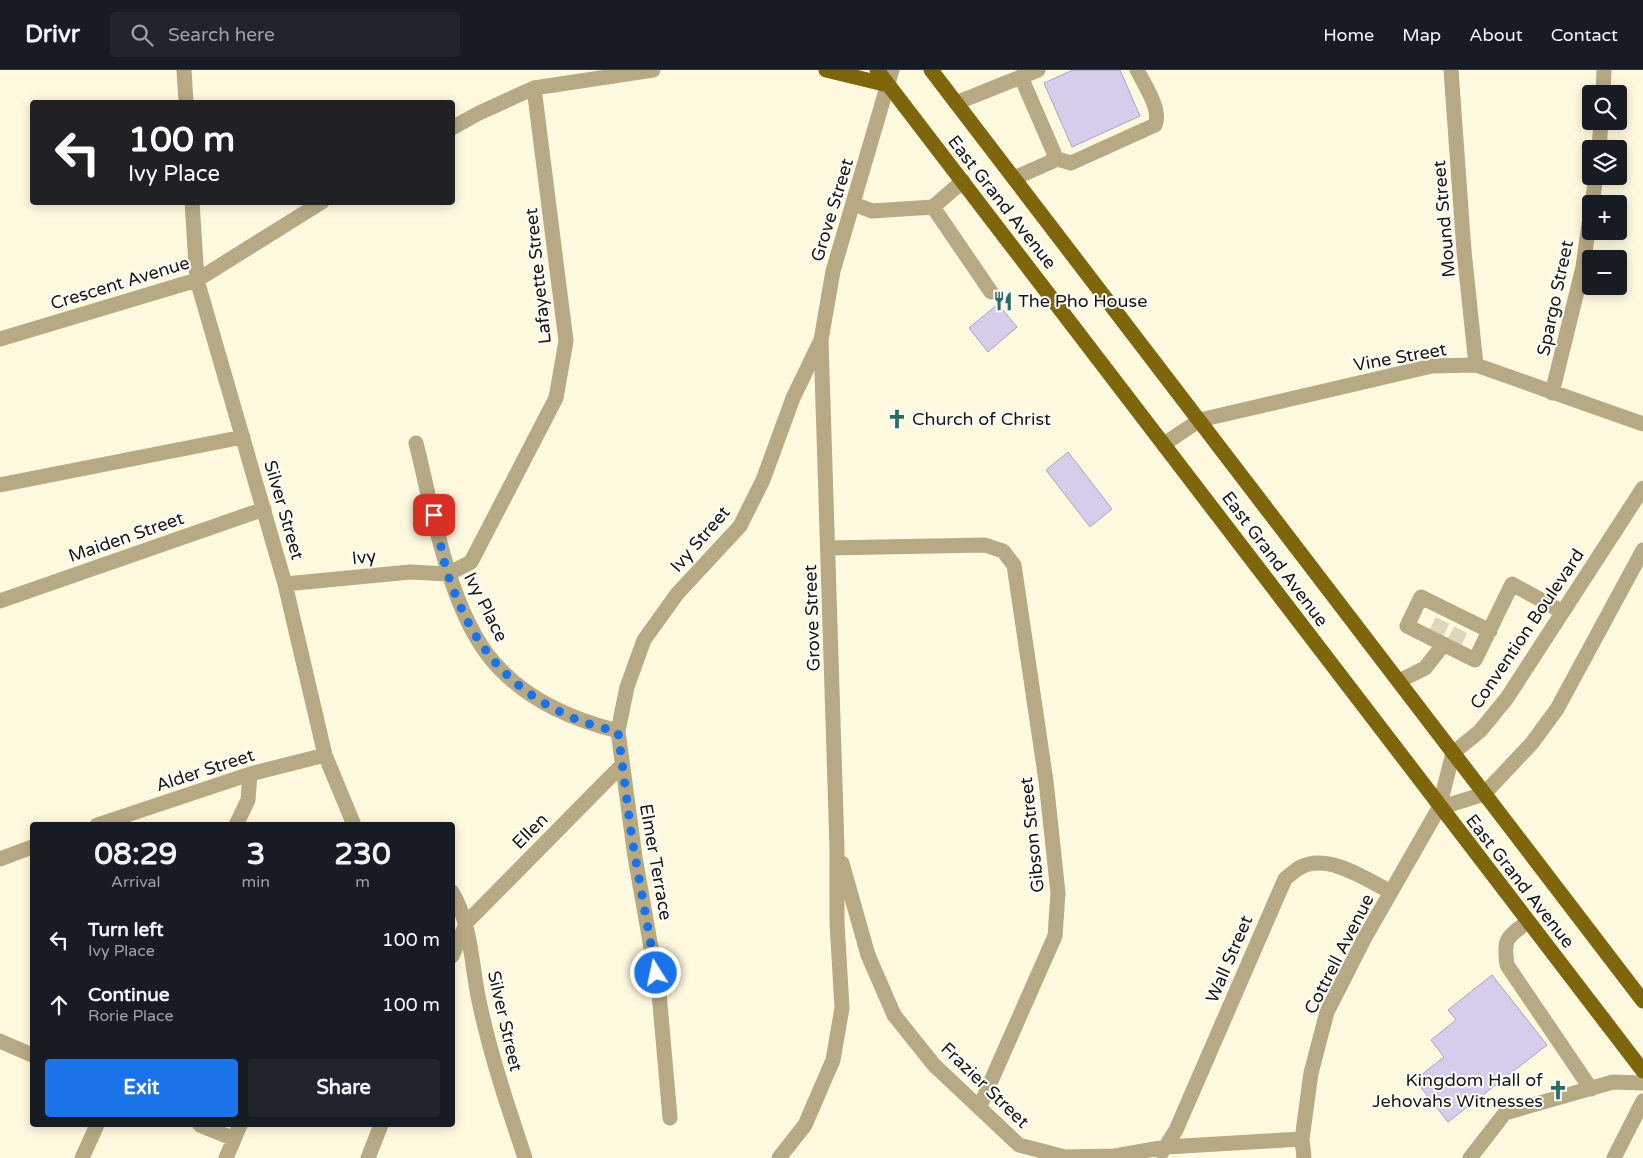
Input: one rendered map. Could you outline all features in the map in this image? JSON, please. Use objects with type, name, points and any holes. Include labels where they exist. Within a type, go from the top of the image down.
[{"type":"main road","points":[[826,70],[890,77]]},
{"type":"main road","name":"East Grand Avenue","points":[[877,70],[890,77],[963,182],[1439,808],[1643,1072]]},
{"type":"main road","name":"East Grand Avenue","points":[[931,70],[1643,1001]]},
{"type":"street","points":[[184,70],[186,100]]},
{"type":"street","points":[[455,126],[479,113],[534,88],[653,70]]},
{"type":"street","points":[[956,103],[1038,70]]},
{"type":"street","points":[[1054,158],[1071,163],[1155,125],[1158,120],[1155,110],[1137,70]]},
{"type":"street","name":"Mound Street","points":[[1451,70],[1464,251],[1476,365]]},
{"type":"street","points":[[1603,85],[1604,70]]},
{"type":"street","name":"Grove Street","points":[[779,1158],[805,1125],[833,1060],[842,1008],[837,923],[837,848],[821,340],[833,271],[890,77]]},
{"type":"street","points":[[1014,178],[1054,161],[1054,153],[1021,77]]},
{"type":"street","name":"Lafayette Street","points":[[448,574],[471,562],[556,398],[558,388],[566,341],[534,88]]},
{"type":"street","points":[[854,204],[872,211],[933,207],[963,182]]},
{"type":"street","name":"Silver Street","points":[[192,205],[197,280],[285,584],[325,755],[353,822]]},
{"type":"street","name":"Crescent Avenue","points":[[0,339],[197,280],[317,205]]},
{"type":"street","points":[[933,207],[991,292]]},
{"type":"street","name":"Spargo Street","points":[[1552,393],[1583,267],[1587,240]]},
{"type":"street","name":"Ivy Street","points":[[618,732],[627,687],[644,640],[677,594],[740,526],[763,480],[793,398],[821,340]]},
{"type":"street","name":"Vine Street","points":[[1164,444],[1200,420],[1432,366],[1476,365],[1643,424]]},
{"type":"street","points":[[0,485],[243,437]]},
{"type":"street","name":"Ivy Place","points":[[416,443],[448,574],[476,636],[500,670],[536,698],[578,720],[618,732]]},
{"type":"street","name":"Convention Boulevard","points":[[1453,754],[1480,731],[1507,698],[1643,488]]},
{"type":"street","name":"Maiden Street","points":[[0,601],[264,508]]},
{"type":"street","name":"Gibson Street","points":[[828,548],[985,545],[1003,551],[1014,564],[1046,781],[1058,893],[1055,936],[980,1106]]},
{"type":"street","points":[[1439,808],[1484,794],[1532,743],[1557,709],[1643,550]]},
{"type":"street","name":"Ivy","points":[[285,584],[410,572],[448,574]]},
{"type":"street","points":[[1490,630],[1464,623],[1446,614],[1421,597],[1407,626],[1444,641],[1475,660],[1490,630],[1512,584],[1563,612]]},
{"type":"street","points":[[1398,682],[1425,668],[1444,641]]},
{"type":"street","name":"Elmer Terrace","points":[[618,732],[621,766],[659,993],[670,1118]]},
{"type":"street","points":[[1439,808],[1453,754]]},
{"type":"street","name":"Alder Street","points":[[106,822],[250,774],[325,755]]},
{"type":"street","name":"Ellen","points":[[467,922],[621,766]]},
{"type":"street","points":[[237,822],[248,800],[250,774]]},
{"type":"street","name":"Cottrell Avenue","points":[[1304,1158],[1302,1139],[1311,1073],[1327,1012],[1364,940],[1439,808]]},
{"type":"street","points":[[0,859],[30,848]]},
{"type":"street","name":"Frazier Street","points":[[837,848],[868,956],[894,1015],[934,1065],[980,1106],[1019,1146],[1064,1157],[1115,1156],[1302,1139]]},
{"type":"street","name":"Wall Street","points":[[1162,1152],[1176,1130],[1286,879],[1301,866],[1324,863],[1344,869],[1392,892]]},
{"type":"street","name":"Silver Street","points":[[455,898],[467,922],[478,995],[494,1066],[525,1158]]},
{"type":"street","points":[[455,949],[467,922]]},
{"type":"street","points":[[1528,922],[1508,937],[1505,947],[1507,965],[1591,1088]]},
{"type":"street","points":[[0,1041],[30,1054]]},
{"type":"street","points":[[1470,1158],[1505,1113],[1613,1082],[1643,1083]]},
{"type":"street","points":[[1614,1158],[1643,1101]]},
{"type":"street","points":[[82,1158],[96,1127]]},
{"type":"street","points":[[211,1127],[237,1132],[226,1158]]},
{"type":"street","points":[[368,1158],[380,1127]]},
{"type":"building","points":[[1073,70],[1120,70],[1140,116],[1072,147],[1044,83]]},
{"type":"building","points":[[998,304],[1017,327],[988,352],[969,328]]},
{"type":"building","points":[[1068,452],[1112,509],[1090,527],[1046,470]]},
{"type":"building","points":[[1492,975],[1547,1045],[1448,1122],[1415,1080],[1444,1057],[1431,1040],[1456,1020],[1448,1010]]},
{"type":"tunnel","points":[[1436,634],[1444,617]]},
{"type":"tunnel","points":[[1454,643],[1462,627]]},
{"type":"place","name":"The Pho House","points":[[1003,301]]},
{"type":"place","name":"Church of Christ","points":[[897,419]]},
{"type":"place","name":"Kingdom Hall of Jehovahs Witnesses","points":[[1558,1090]]},
{"type":"route","points":[[434,515],[448,574],[476,636],[500,670],[536,698],[578,720],[618,732],[632,839],[656,973]]}]
